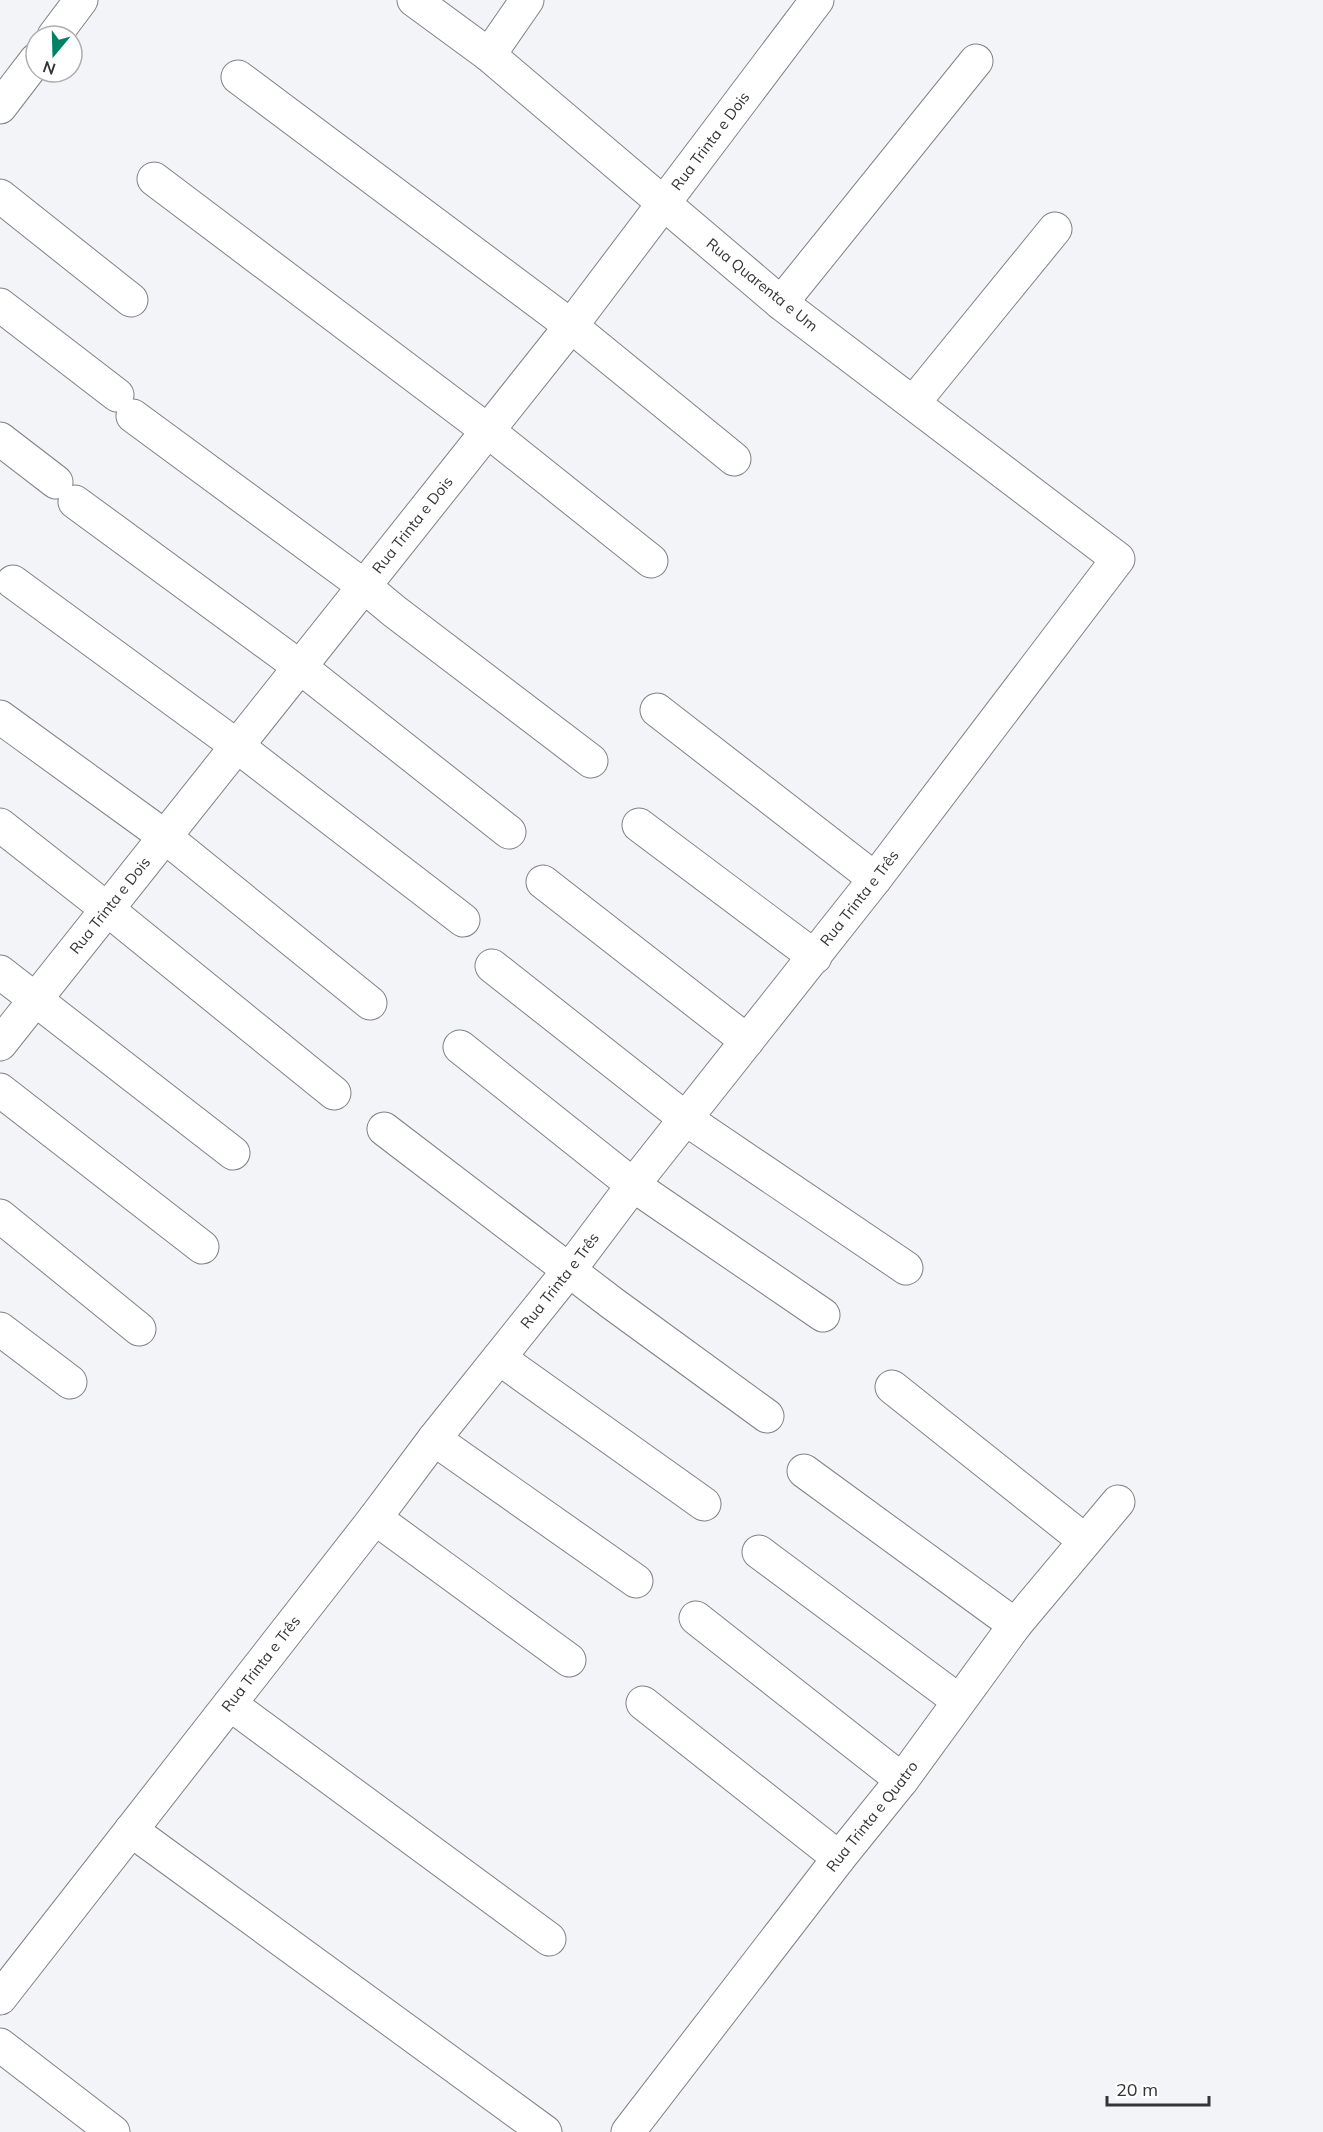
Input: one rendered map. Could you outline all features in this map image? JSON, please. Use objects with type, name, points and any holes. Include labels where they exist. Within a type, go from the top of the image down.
[{"type":"street","points":[[63,24],[81,0]]},
{"type":"street","name":"Rua Quarenta e Um","points":[[414,0],[489,55],[782,303],[1118,559]]},
{"type":"street","points":[[489,55],[527,0]]},
{"type":"street","name":"Rua Trinta e Dois","points":[[0,1044],[571,326],[817,0]]},
{"type":"street","points":[[782,303],[976,61]]},
{"type":"street","points":[[0,107],[24,76]]},
{"type":"street","points":[[238,77],[571,326],[734,459]]},
{"type":"street","points":[[154,179],[488,431],[651,561]]},
{"type":"street","points":[[0,196],[132,300]]},
{"type":"street","points":[[914,402],[1055,229]]},
{"type":"street","points":[[0,305],[125,406],[591,761]]},
{"type":"street","points":[[0,439],[65,492],[300,667],[509,832]]},
{"type":"street","name":"Rua Trinta e Três","points":[[0,1998],[375,1518],[434,1438],[815,957],[1118,559]]},
{"type":"street","points":[[13,582],[237,746],[463,920]]},
{"type":"street","points":[[657,710],[875,879]]},
{"type":"street","points":[[0,717],[164,836],[370,1003]]},
{"type":"street","points":[[0,825],[334,1093]]},
{"type":"street","points":[[639,825],[815,957]]},
{"type":"street","points":[[543,882],[747,1041]]},
{"type":"street","points":[[492,966],[686,1119],[906,1268]]},
{"type":"street","points":[[0,972],[232,1153]]},
{"type":"street","points":[[459,1047],[633,1185],[823,1314]]},
{"type":"street","points":[[0,1090],[202,1247]]},
{"type":"street","points":[[384,1129],[622,1310],[767,1416]]},
{"type":"street","points":[[0,1216],[139,1329]]},
{"type":"street","points":[[0,1329],[70,1382]]},
{"type":"street","points":[[499,1358],[704,1504]]},
{"type":"street","points":[[892,1387],[1084,1540]]},
{"type":"street","points":[[434,1438],[636,1581]]},
{"type":"street","points":[[804,1471],[1015,1625]]},
{"type":"street","name":"Rua Trinta e Quatro","points":[[628,2132],[839,1858],[902,1780],[1015,1625],[1118,1502]]},
{"type":"street","points":[[375,1518],[569,1660]]},
{"type":"street","points":[[759,1552],[959,1701]]},
{"type":"street","points":[[696,1618],[902,1780]]},
{"type":"street","points":[[643,1703],[839,1858]]},
{"type":"street","points":[[230,1704],[549,1939]]},
{"type":"street","points":[[131,1830],[545,2132]]},
{"type":"street","points":[[0,2045],[112,2132]]}]
